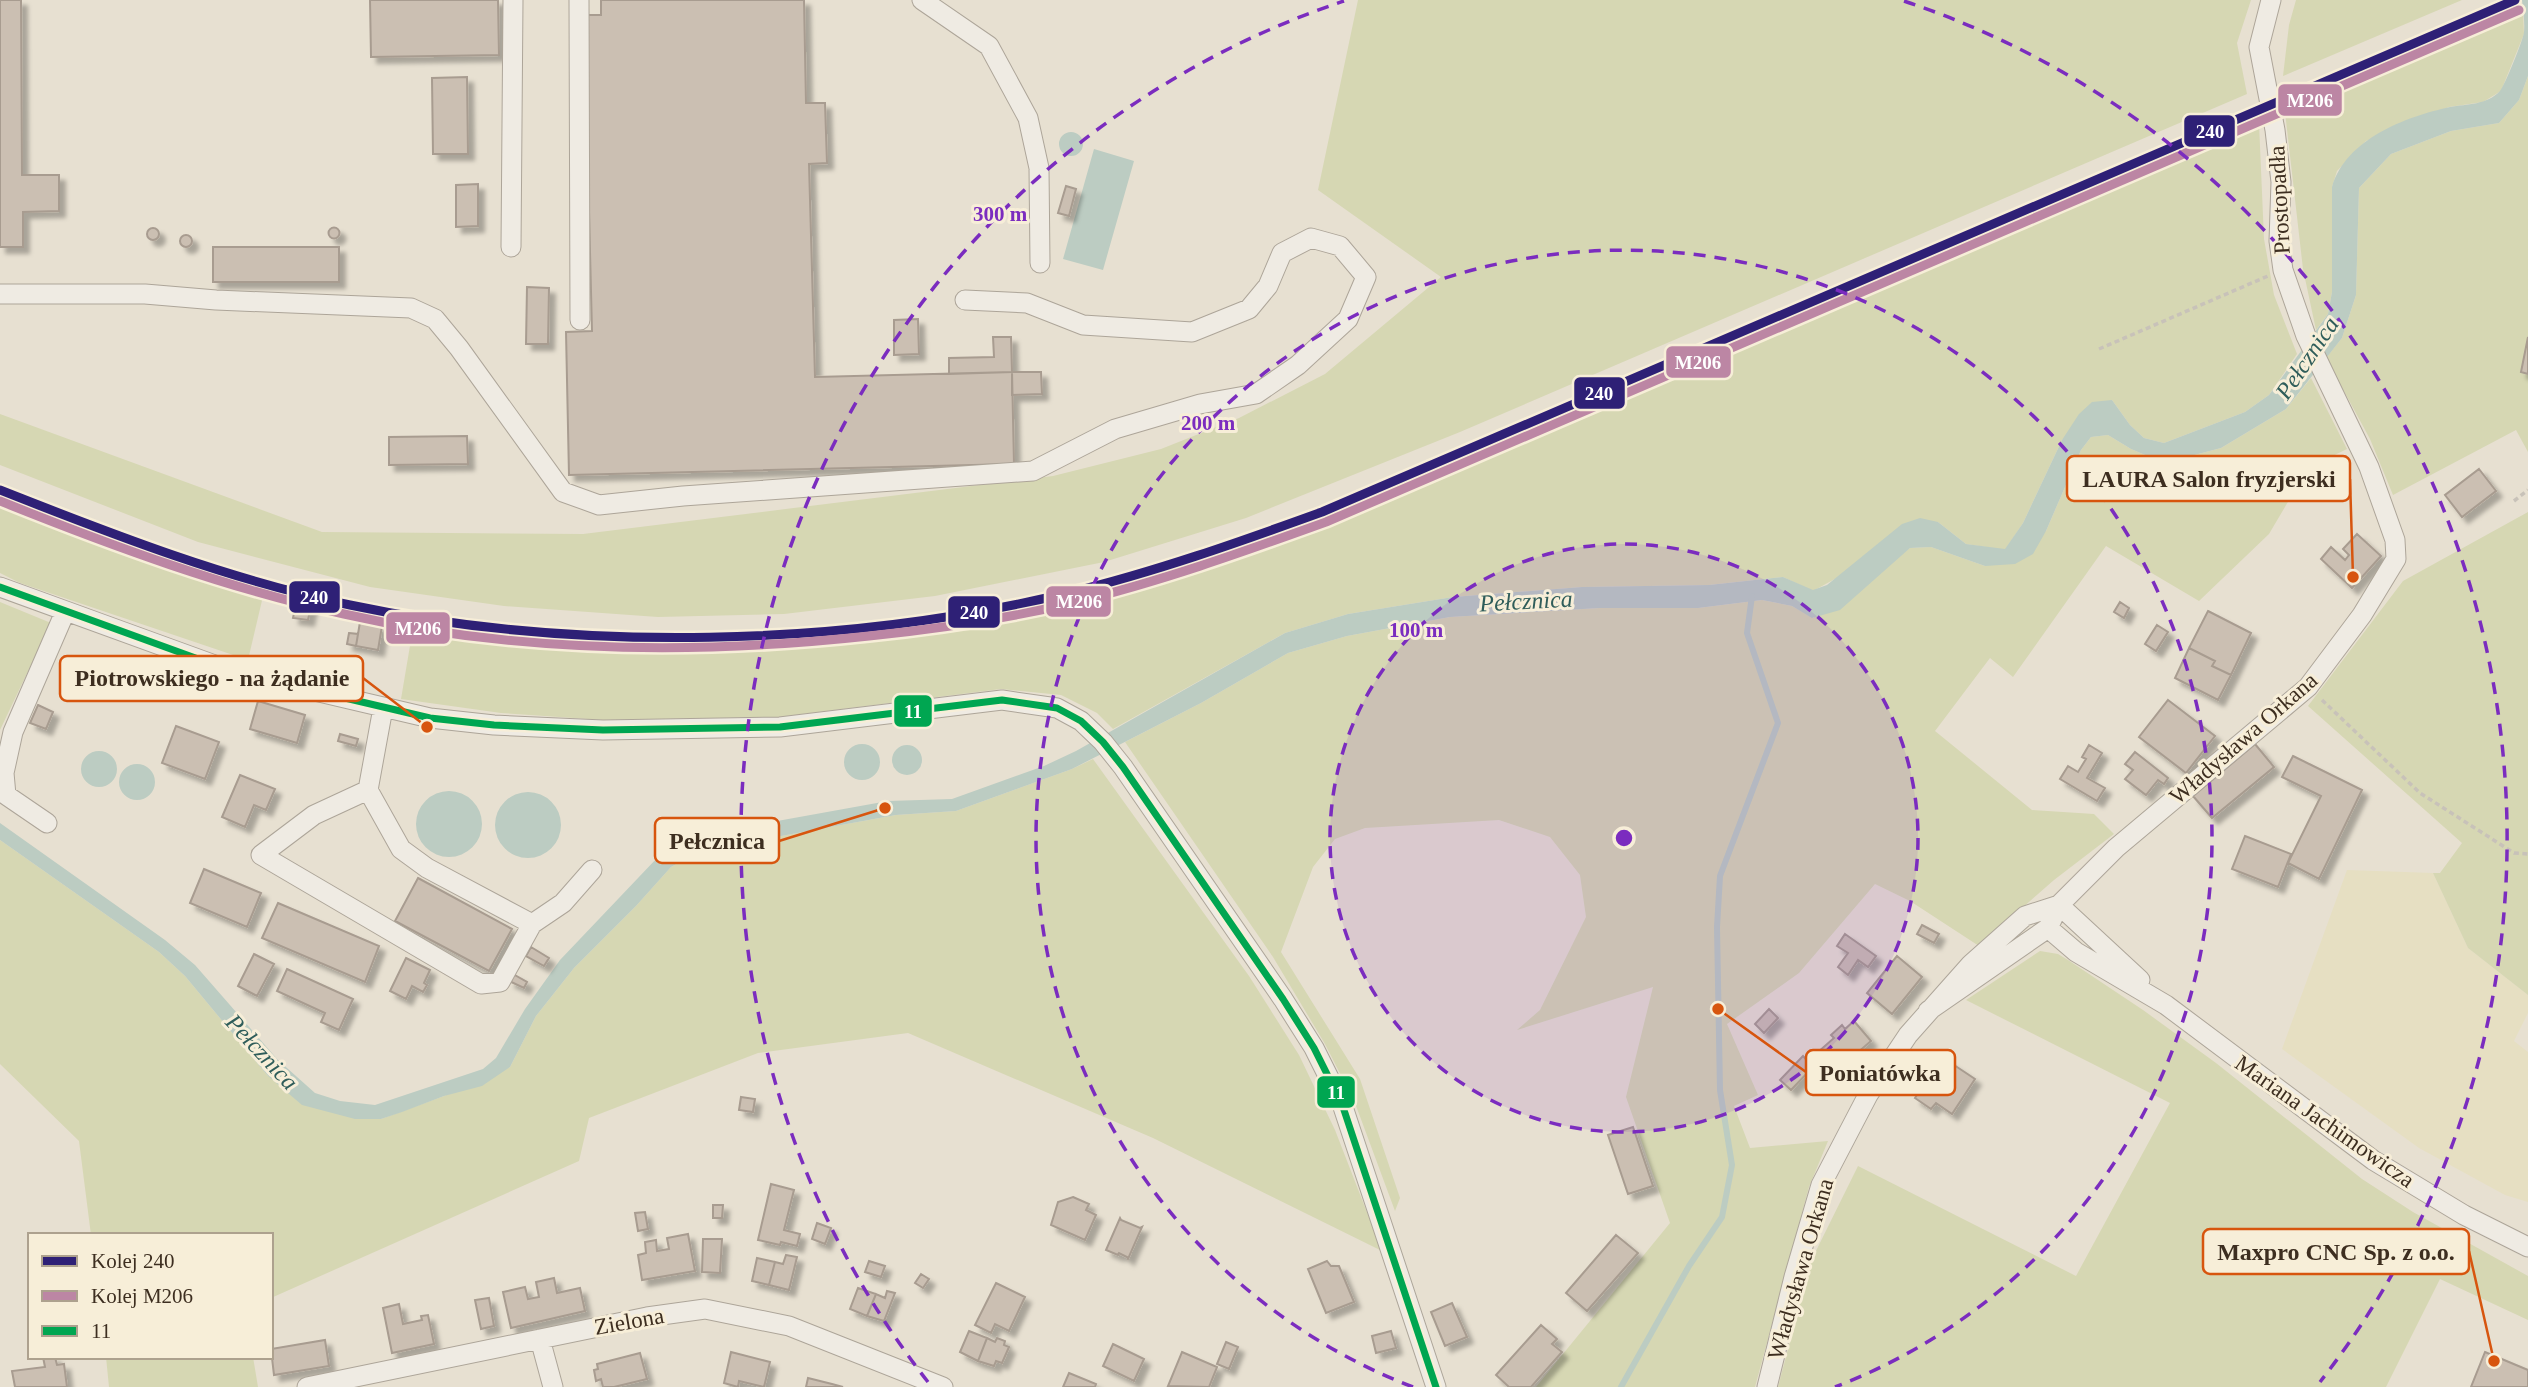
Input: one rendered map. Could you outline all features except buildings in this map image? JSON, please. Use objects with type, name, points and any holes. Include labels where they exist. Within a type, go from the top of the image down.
[{"type":"street","points":[[511,247],[513,0]]},
{"type":"street","points":[[579,0],[580,320]]},
{"type":"street","points":[[922,0],[989,46],[1028,118],[1039,168],[1040,263]]},
{"type":"street","name":"Prostopadła","points":[[2271,0],[2259,47],[2260,65],[2275,130],[2281,182],[2279,241],[2283,270],[2299,316]]},
{"type":"street","points":[[0,294],[145,294],[216,300],[411,308],[435,319],[460,348],[563,492],[599,505],[683,496],[1033,471],[1115,429],[1200,404],[1256,394],[1298,365],[1348,319],[1366,277],[1340,246],[1311,238],[1282,253],[1268,286],[1249,309],[1192,332],[1083,325],[1027,303],[965,300]]},
{"type":"street","name":"Władysława Orkana","points":[[1928,1011],[2048,928],[2059,905],[2136,831],[2308,687],[2362,615],[2396,559],[2395,540],[2369,467],[2299,316]]},
{"type":"street","points":[[0,587],[234,672],[430,718],[494,725],[603,730],[780,727],[1002,699],[1057,708],[1081,721],[1123,766],[1314,1048],[1342,1104],[1436,1387]]},
{"type":"street","points":[[47,823],[6,795],[4,773],[13,732],[65,612]]},
{"type":"street","points":[[383,708],[368,790],[401,849],[428,868],[532,924]]},
{"type":"street","points":[[368,790],[314,815],[261,855],[481,984],[500,982],[532,924],[563,903],[592,870]]},
{"type":"street","name":"Władysława Orkana","points":[[1767,1387],[1821,1185],[1868,1095],[1908,1035],[1971,964],[2025,916],[2059,905]]},
{"type":"street","name":"Mariana Jachimowicza","points":[[2059,905],[2166,1005],[2373,1160],[2465,1215],[2528,1247]]},
{"type":"street","name":"Mariana Jachimowicza","points":[[2048,928],[2076,952],[2166,1005]]},
{"type":"street","name":"Zielona","points":[[307,1387],[647,1317],[705,1309],[789,1326],[943,1387]]},
{"type":"street","points":[[540,1339],[553,1387]]},
{"type":"path","points":[[2099,349],[2283,270]]},
{"type":"path","points":[[2514,501],[2528,490]]},
{"type":"path","points":[[2308,687],[2420,793],[2514,853],[2528,855]]},
{"type":"shaded area","points":[[2347,870],[2433,873],[2468,948],[2528,995],[2528,1013],[2514,1041],[2528,1052],[2528,1202],[2505,1195],[2419,1148],[2282,1049]]},
{"type":"green space","points":[[1358,0],[2251,0],[2237,43],[2247,94],[1460,432],[1246,518],[1104,562],[935,596],[784,614],[658,617],[504,606],[370,587],[198,542],[0,465],[0,414],[322,532],[583,534],[1053,476],[1161,449],[1239,418],[1325,374],[1441,277],[1318,190]]},
{"type":"green space","points":[[2296,0],[2462,0],[2283,76],[2289,25]]},
{"type":"green space","points":[[2523,10],[2524,34],[2501,91],[2483,102],[2449,107],[2366,141],[2337,171],[2332,187],[2332,292],[2328,314],[2316,330],[2303,269],[2285,112]]},
{"type":"green space","points":[[2528,76],[2528,452],[2516,430],[2393,495],[2370,439],[2326,358],[2342,338],[2356,295],[2359,188],[2391,154],[2451,131],[2499,123],[2519,100]]},
{"type":"green space","points":[[2259,123],[2264,239],[2274,295],[2297,354],[2269,395],[2245,412],[2164,443],[2144,438],[2130,425],[2112,400],[2062,440],[2023,523],[2005,550],[1966,544],[1938,522],[1813,591],[1783,577],[1709,585],[1582,587],[1453,597],[1348,614],[1285,633],[1113,729],[1097,713],[1061,695],[1001,689],[779,717],[603,720],[501,713],[401,699],[413,628],[497,643],[659,653],[788,649],[939,632],[1109,595],[1254,549],[1467,462]]},
{"type":"green space","points":[[2311,378],[2347,449],[2308,468],[2269,534],[2199,601],[2106,546],[2013,677],[1990,658],[1935,731],[2032,810],[2094,814],[2114,834],[2054,880],[1979,946],[1910,901],[1875,884],[1799,973],[1727,1024],[1758,1095],[1734,1106],[1750,1148],[1828,1141],[1809,1187],[1755,1387],[1536,1387],[1670,1223],[1626,1097],[1653,987],[1517,1030],[1540,1010],[1586,917],[1580,875],[1550,837],[1499,820],[1365,828],[1335,839],[1313,867],[1281,952],[1360,1079],[1400,1198],[1395,1211],[1355,1103],[1325,1044],[1273,957],[1125,742],[1201,703],[1288,653],[1347,636],[1450,617],[1600,608],[1698,608],[1762,600],[1792,606],[1813,618],[1910,548],[1931,547],[1985,566],[2046,531],[2081,450],[2091,437],[2108,435],[2131,449],[2164,463],[2221,448],[2286,409]]},
{"type":"green space","points":[[0,500],[193,571],[264,592],[248,660],[20,583],[0,573]]},
{"type":"green space","points":[[2528,512],[2528,995],[2468,948],[2433,873],[2440,873],[2462,843],[2308,706],[2403,581]]},
{"type":"green space","points":[[0,602],[51,623],[0,730]]},
{"type":"green space","points":[[1093,759],[1249,976],[1299,1055],[1335,1130],[1382,1251],[1153,1138],[908,1033],[758,1053],[589,1118],[579,1161],[273,1297],[273,1233],[91,1233],[79,1141],[0,1064],[0,840],[159,952],[185,976],[268,1076],[381,1119],[444,1096],[510,1067],[536,1016],[574,968],[671,867],[700,851],[896,815],[956,811]]},
{"type":"green space","points":[[2040,951],[2058,954],[2143,1010],[2216,1063],[2362,1179],[2413,1212],[2528,1276],[2528,1320],[2440,1279],[2386,1387],[1778,1387],[1811,1261],[1858,1166],[2076,1276],[2170,1103],[1966,1000]]},
{"type":"green space","points":[[106,1359],[253,1359],[258,1387],[109,1387]]},
{"type":"water","points":[[2522,0],[2528,0],[2528,76],[2519,100],[2499,123],[2451,131],[2391,154],[2359,188],[2356,295],[2342,338],[2286,409],[2221,448],[2164,463],[2131,449],[2108,435],[2091,437],[2081,450],[2046,531],[2033,554],[2015,564],[1985,566],[1931,547],[1910,548],[1840,610],[1812,618],[1792,606],[1762,600],[1698,608],[1600,608],[1450,617],[1347,636],[1288,653],[1201,703],[1072,769],[956,811],[896,815],[700,851],[671,867],[574,968],[536,1016],[510,1067],[482,1086],[444,1096],[381,1119],[355,1119],[302,1105],[268,1076],[185,976],[159,952],[0,840],[0,823],[165,940],[195,965],[278,1060],[315,1093],[340,1101],[375,1105],[483,1069],[496,1058],[525,1009],[560,960],[658,857],[688,837],[888,801],[952,799],[1044,766],[1076,751],[1285,633],[1348,614],[1453,597],[1582,587],[1709,585],[1783,577],[1813,590],[1827,585],[1902,524],[1920,518],[1938,522],[1966,544],[2005,549],[2023,523],[2062,440],[2079,414],[2092,402],[2112,400],[2130,425],[2144,438],[2164,443],[2245,412],[2269,395],[2328,314],[2332,292],[2332,187],[2339,170],[2364,143],[2397,124],[2433,111],[2495,96],[2509,72],[2523,36]]},
{"type":"water","points":[[1071,132],[1080,135],[1083,144],[1080,153],[1071,156],[1062,153],[1059,144],[1062,135]]},
{"type":"water","points":[[1094,149],[1134,161],[1103,270],[1063,259]]},
{"type":"water","points":[[862,744],[874,750],[880,762],[874,774],[862,780],[850,774],[844,762],[850,750]]},
{"type":"water","points":[[907,745],[918,749],[922,760],[918,771],[907,775],[896,771],[892,760],[896,749]]},
{"type":"water","points":[[99,751],[112,756],[117,769],[112,782],[99,787],[86,782],[81,769],[86,756]]},
{"type":"water","points":[[137,764],[150,769],[155,782],[150,795],[137,800],[124,795],[119,782],[124,769]]},
{"type":"water","points":[[442,791],[456,791],[468,796],[477,805],[482,824],[480,837],[473,848],[456,857],[442,857],[430,852],[421,843],[416,831],[416,817],[421,805],[430,796]]},
{"type":"water","points":[[521,792],[535,792],[547,797],[556,806],[561,825],[559,838],[552,849],[535,858],[521,858],[509,853],[500,844],[495,832],[495,818],[500,806],[509,797]]},
{"type":"waterway","points":[[1621,1387],[1689,1266],[1722,1217],[1732,1165],[1720,1090],[1717,927],[1720,876],[1778,723],[1747,633],[1752,596]]},
{"type":"rail line","name":"240","points":[[0,490],[129,540],[305,595],[437,620],[526,631],[618,637],[802,633],[893,624],[982,611],[1133,576],[1322,512],[2515,0]]},
{"type":"rail line","name":"M206","points":[[0,501],[127,550],[256,592],[344,614],[474,637],[606,647],[738,646],[894,633],[1022,614],[1104,595],[1169,576],[1326,522],[2519,10]]},
{"type":"transit line","name":"11","points":[[0,587],[234,672],[430,718],[494,725],[603,730],[780,727],[1002,700],[1057,708],[1081,721],[1123,767],[1314,1048],[1342,1104],[1436,1387]]},
{"type":"place","name":"LAURA Salon fryzjerski","points":[[2353,577]]},
{"type":"place","name":"Piotrowskiego - na żądanie","points":[[427,727]]},
{"type":"place","name":"Pełcznica","points":[[885,808]]},
{"type":"place","name":"Poniatówka","points":[[1718,1009]]},
{"type":"place","name":"Maxpro CNC Sp. z o.o.","points":[[2494,1361]]}]
